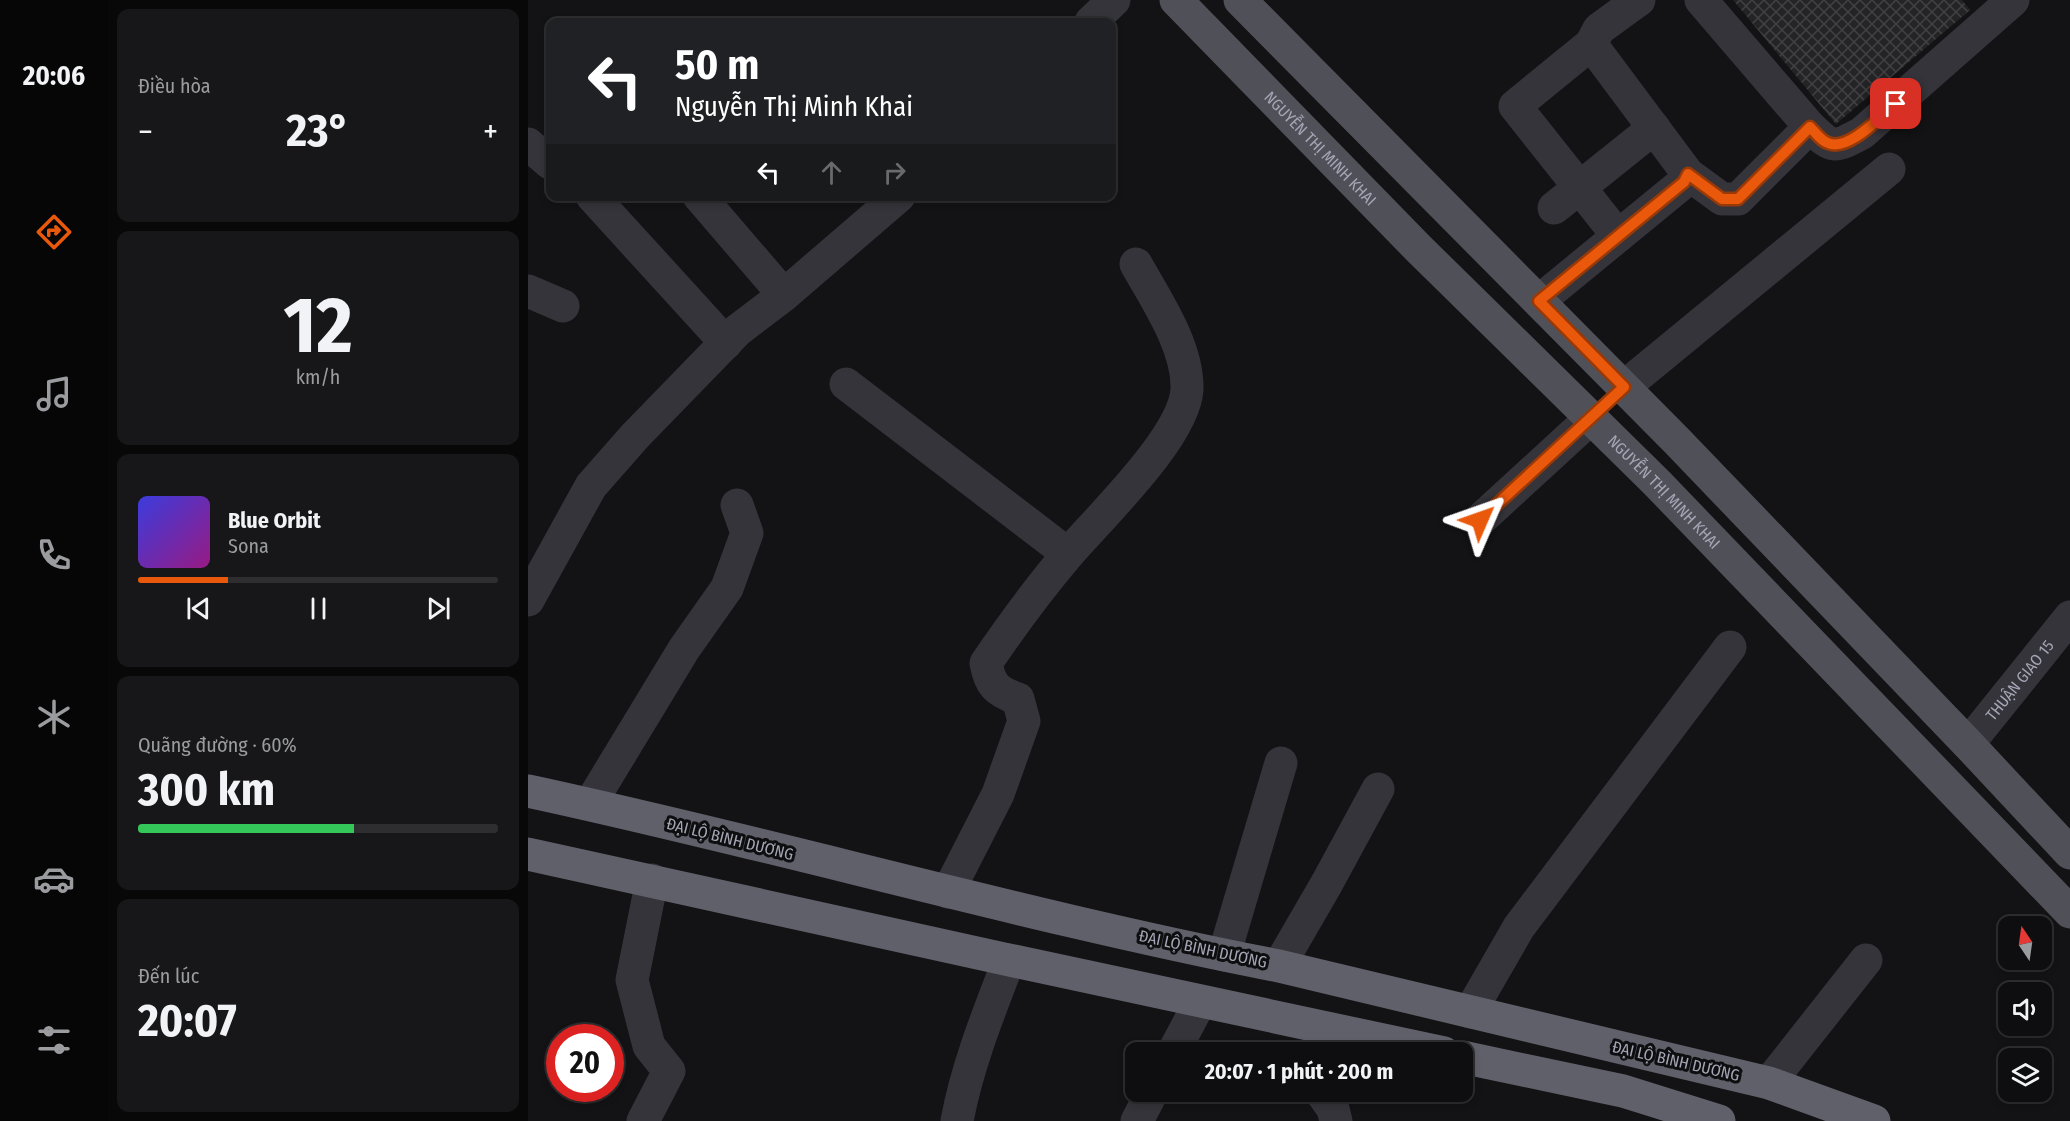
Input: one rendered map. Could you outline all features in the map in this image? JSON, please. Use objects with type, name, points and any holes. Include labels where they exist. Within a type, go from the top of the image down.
[{"type":"highway","name":"ĐẠI LỘ BÌNH DƯƠNG","points":[[528,791],[590,804],[948,892],[1279,966],[1769,1083],[1874,1121]]},
{"type":"highway","points":[[528,854],[1200,1002],[1333,1042]]},
{"type":"highway","points":[[1200,1002],[1224,955]]},
{"type":"highway","points":[[1473,1059],[1623,1091],[1719,1121]]},
{"type":"main road","name":"NGUYỄN THỊ MINH KHAI","points":[[1176,0],[1419,249],[1658,483],[2070,912]]},
{"type":"main road","points":[[1240,0],[1624,387],[2070,853]]},
{"type":"main road","points":[[1503,332],[1539,301]]},
{"type":"main road","points":[[1591,418],[1624,387]]},
{"type":"street","points":[[1095,18],[1114,0]]},
{"type":"street","points":[[1618,236],[1566,198],[1515,106],[1591,44],[1599,29],[1639,0]]},
{"type":"street","points":[[1701,0],[1810,127],[1827,143],[1840,144],[1862,133],[2013,0]]},
{"type":"street","points":[[1591,44],[1688,174],[1722,199],[1738,199],[1810,127]]},
{"type":"street","points":[[1566,198],[1654,128]]},
{"type":"street","points":[[528,144],[546,160]]},
{"type":"street","points":[[1624,387],[1889,169]]},
{"type":"street","points":[[1539,301],[1684,182],[1688,174]]},
{"type":"street","points":[[597,201],[726,343]]},
{"type":"street","points":[[703,201],[784,295]]},
{"type":"street","points":[[528,600],[591,486],[635,436],[738,330],[784,295],[893,201]]},
{"type":"street","points":[[948,892],[998,794],[1024,721],[1018,699],[1004,694],[989,681],[986,663],[1068,554],[1164,443],[1180,415],[1187,389],[1183,360],[1175,337],[1136,264]]},
{"type":"street","points":[[528,291],[563,306]]},
{"type":"street","points":[[846,384],[1068,554]]},
{"type":"street","points":[[1480,520],[1591,418]]},
{"type":"street","points":[[590,804],[684,649],[727,588],[747,533],[737,505]]},
{"type":"street","name":"THUẬN GIAO 15","points":[[1968,744],[2070,616]]},
{"type":"street","points":[[1470,1012],[1519,927],[1730,647]]},
{"type":"street","points":[[1224,955],[1281,763]]},
{"type":"street","points":[[1279,966],[1328,883],[1378,789]]},
{"type":"street","points":[[643,1121],[669,1071],[649,1046],[632,980],[652,880]]},
{"type":"street","points":[[957,1121],[961,1099],[985,1022],[1009,960]]},
{"type":"street","points":[[1769,1083],[1866,960]]},
{"type":"street","points":[[1179,1042],[1200,1002]]},
{"type":"street","points":[[1137,1121],[1147,1102]]},
{"type":"street","points":[[1328,1102],[1333,1109],[1336,1121]]},
{"type":"building","points":[[1733,0],[1962,0],[1970,10],[1836,124]]},
{"type":"route","points":[[1480,520],[1624,387],[1539,301],[1684,182],[1688,174],[1722,199],[1738,199],[1810,127],[1827,143],[1840,144],[1862,133],[1896,104]]}]
